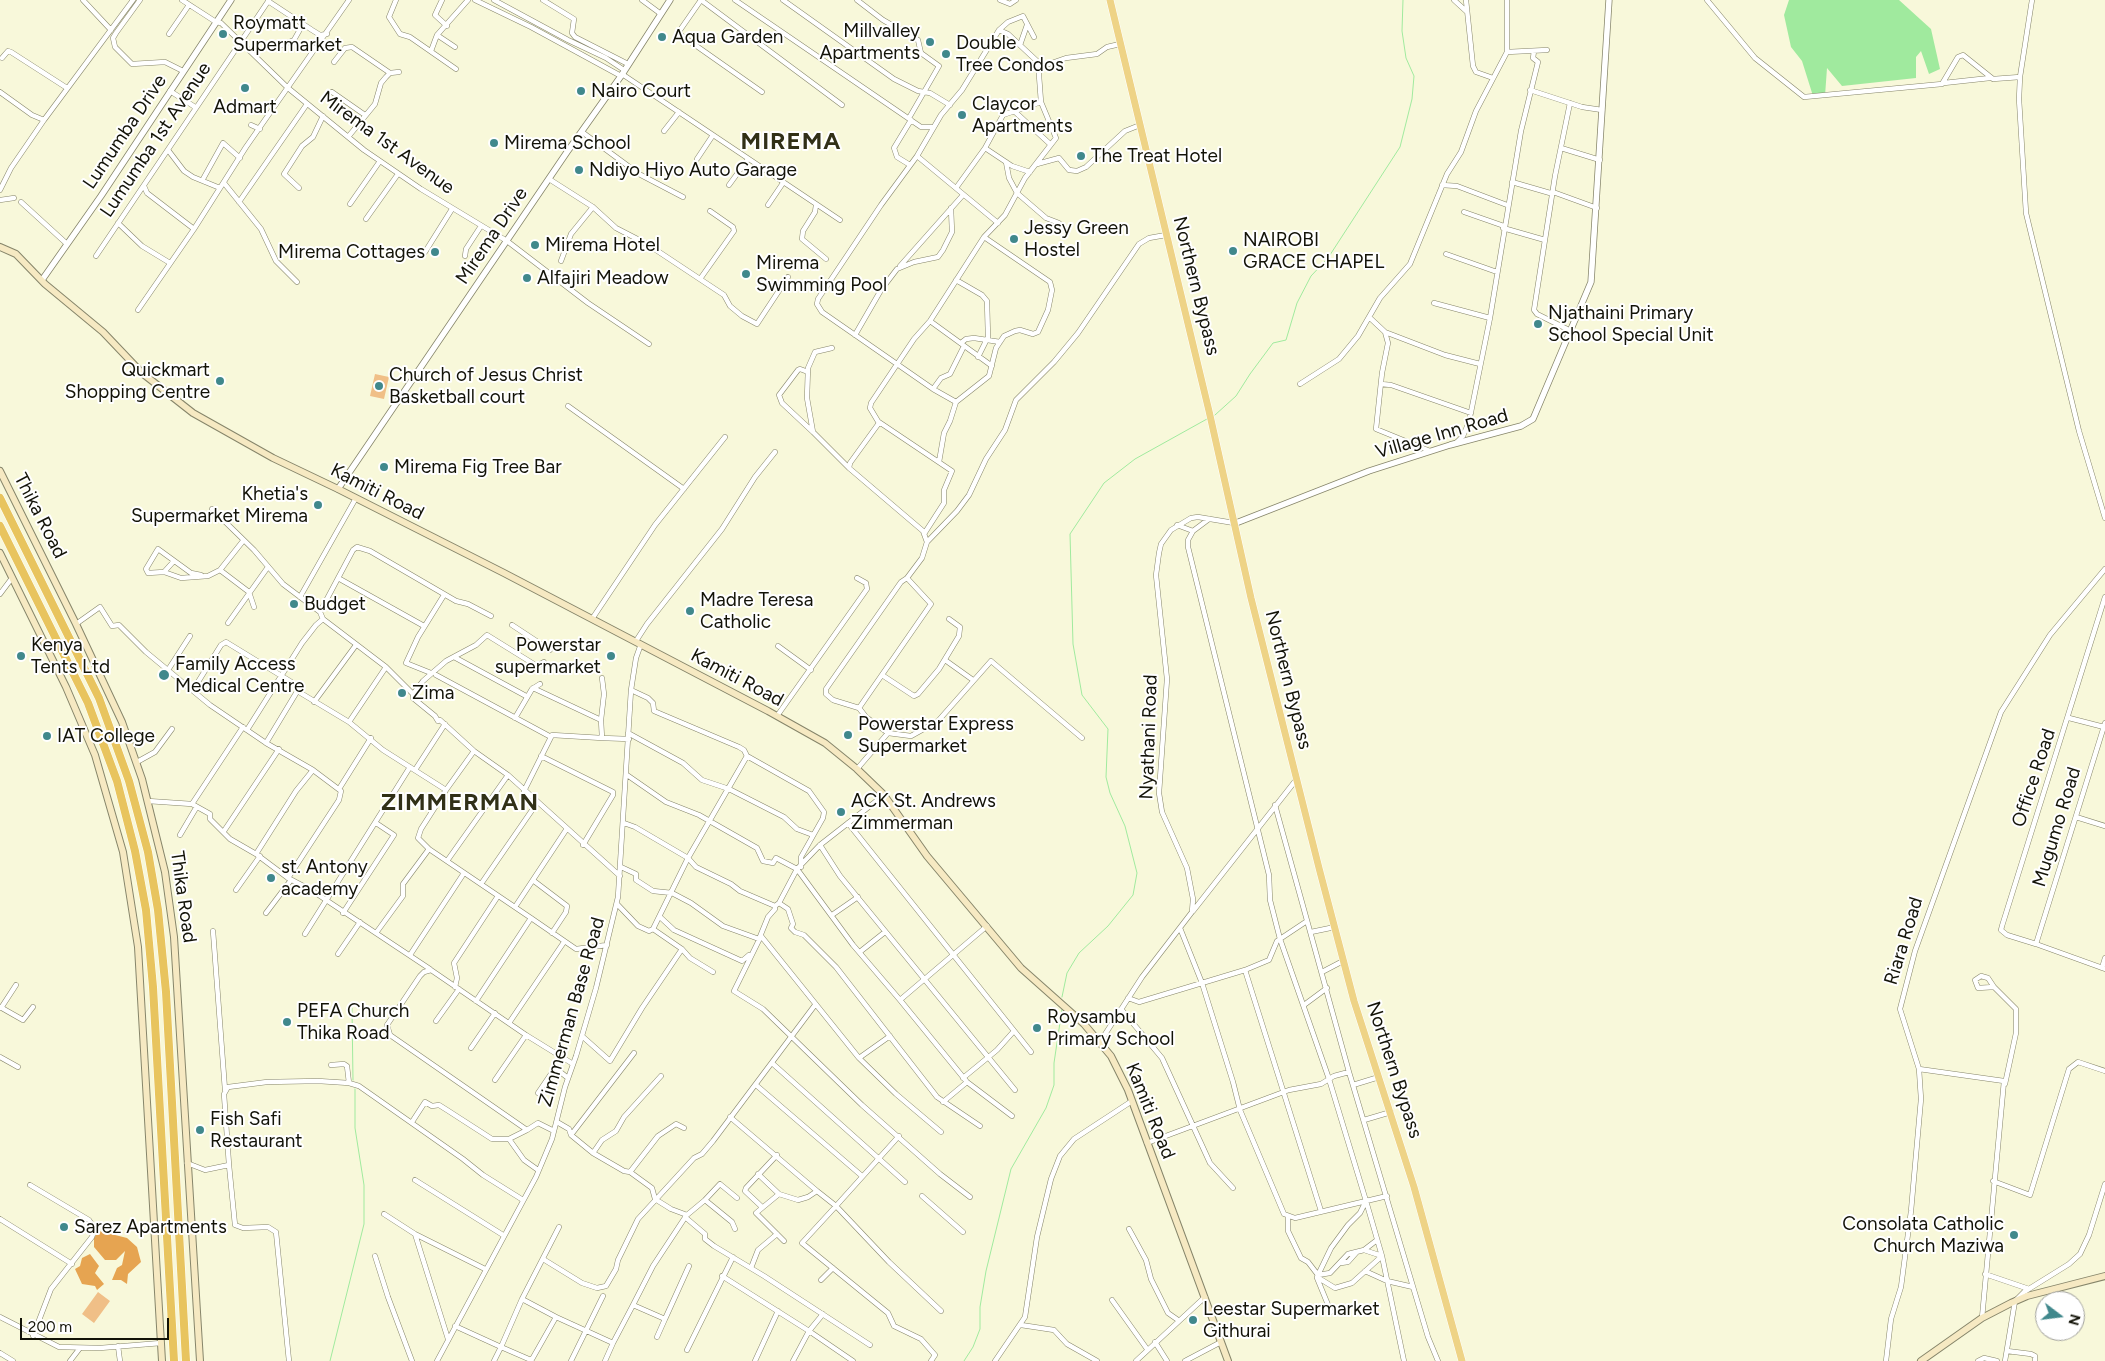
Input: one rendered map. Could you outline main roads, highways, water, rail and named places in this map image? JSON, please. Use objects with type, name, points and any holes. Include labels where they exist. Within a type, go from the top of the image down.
[{"type":"highway","name":"Thika Road","points":[[0,498],[99,698],[129,781],[148,852],[158,910],[166,992],[186,1361]]},
{"type":"highway","name":"Thika Road","points":[[0,526],[88,704],[117,781],[135,851],[146,910],[153,987],[174,1361]]},
{"type":"main road","name":"Northern Bypass","points":[[1110,0],[1236,523],[1251,598],[1296,780],[1343,961],[1416,1196],[1462,1361]]},
{"type":"main road","name":"Kamiti Road","points":[[0,246],[16,254],[42,280],[103,332],[142,373],[193,413],[273,458],[356,498],[777,716],[825,743],[857,769],[884,795],[927,856],[1021,968],[1066,1006],[1100,1042],[1121,1074],[1228,1361]]},
{"type":"main road","name":"Thika Road","points":[[0,471],[122,722],[137,762],[148,801],[171,908],[200,1361]]},
{"type":"main road","points":[[0,552],[66,687],[95,755],[123,852],[138,947],[162,1361]]},
{"type":"main road","points":[[1921,1361],[1982,1318],[2015,1301],[2105,1276]]},
{"type":"waterway","points":[[1215,415],[1236,396],[1273,343],[1286,340],[1297,303],[1311,276],[1328,258],[1400,147],[1412,99],[1414,76],[1406,58],[1402,31],[1403,0]]},
{"type":"waterway","points":[[1062,997],[1067,973],[1079,953],[1108,926],[1133,895],[1137,873],[1125,826],[1110,793],[1106,777],[1108,729],[1082,695],[1073,644],[1070,534],[1104,483],[1135,459],[1207,419]]},
{"type":"waterway","points":[[352,1008],[353,1080]]},
{"type":"waterway","points":[[964,1361],[973,1347],[980,1329],[980,1307],[986,1271],[1011,1169],[1046,1108],[1054,1085],[1054,1063],[1062,1009]]},
{"type":"waterway","points":[[330,1361],[364,1224],[364,1185],[355,1128],[355,1089]]},
{"type":"place","name":"Roymatt Supermarket","points":[[223,34]]},
{"type":"place","name":"Aqua Garden","points":[[662,37]]},
{"type":"place","name":"Millvalley Apartments","points":[[930,42]]},
{"type":"place","name":"Double Tree Condos","points":[[946,54]]},
{"type":"place","name":"Admart","points":[[245,88]]},
{"type":"place","name":"Nairo Court","points":[[581,91]]},
{"type":"place","name":"Claycor Apartments","points":[[962,115]]},
{"type":"place","name":"Mirema School","points":[[494,143]]},
{"type":"place","name":"The Treat Hotel","points":[[1081,156]]},
{"type":"place","name":"Ndiyo Hiyo Auto Garage","points":[[579,170]]},
{"type":"place","name":"Jessy Green Hostel","points":[[1014,239]]},
{"type":"place","name":"Mirema Hotel","points":[[535,245]]},
{"type":"place","name":"NAIROBI GRACE CHAPEL","points":[[1233,251]]},
{"type":"place","name":"Mirema Cottages","points":[[435,252]]},
{"type":"place","name":"Mirema Swimming Pool","points":[[746,274]]},
{"type":"place","name":"Alfajiri Meadow","points":[[527,278]]},
{"type":"place","name":"Njathaini Primary School Special Unit","points":[[1538,324]]},
{"type":"place","name":"Quickmart Shopping Centre","points":[[220,381]]},
{"type":"place","name":"Church of Jesus Christ Basketball court","points":[[379,386]]},
{"type":"place","name":"Mirema Fig Tree Bar","points":[[384,467]]},
{"type":"place","name":"Khetia's Supermarket Mirema","points":[[318,505]]},
{"type":"place","name":"Budget","points":[[294,604]]},
{"type":"place","name":"Madre Teresa Catholic","points":[[690,611]]},
{"type":"place","name":"Kenya Tents Ltd","points":[[21,656]]},
{"type":"place","name":"Powerstar supermarket","points":[[611,656]]},
{"type":"place","name":"Family Access Medical Centre","points":[[164,675]]},
{"type":"place","name":"Zima","points":[[402,693]]},
{"type":"place","name":"Powerstar Express Supermarket","points":[[848,735]]},
{"type":"place","name":"IAT College","points":[[47,736]]},
{"type":"place","name":"ACK St. Andrews Zimmerman","points":[[841,812]]},
{"type":"place","name":"st. Antony academy","points":[[271,878]]},
{"type":"place","name":"PEFA Church Thika Road","points":[[287,1022]]},
{"type":"place","name":"Roysambu Primary School","points":[[1037,1028]]},
{"type":"place","name":"Fish Safi Restaurant","points":[[200,1130]]},
{"type":"place","name":"Sarez Apartments","points":[[64,1227]]},
{"type":"place","name":"Consolata Catholic Church Maziwa","points":[[2014,1235]]},
{"type":"place","name":"Leestar Supermarket Githurai","points":[[1193,1320]]},
{"type":"district","name":"MIREMA","points":[[791,142]]},
{"type":"district","name":"ZIMMERMAN","points":[[460,803]]}]
